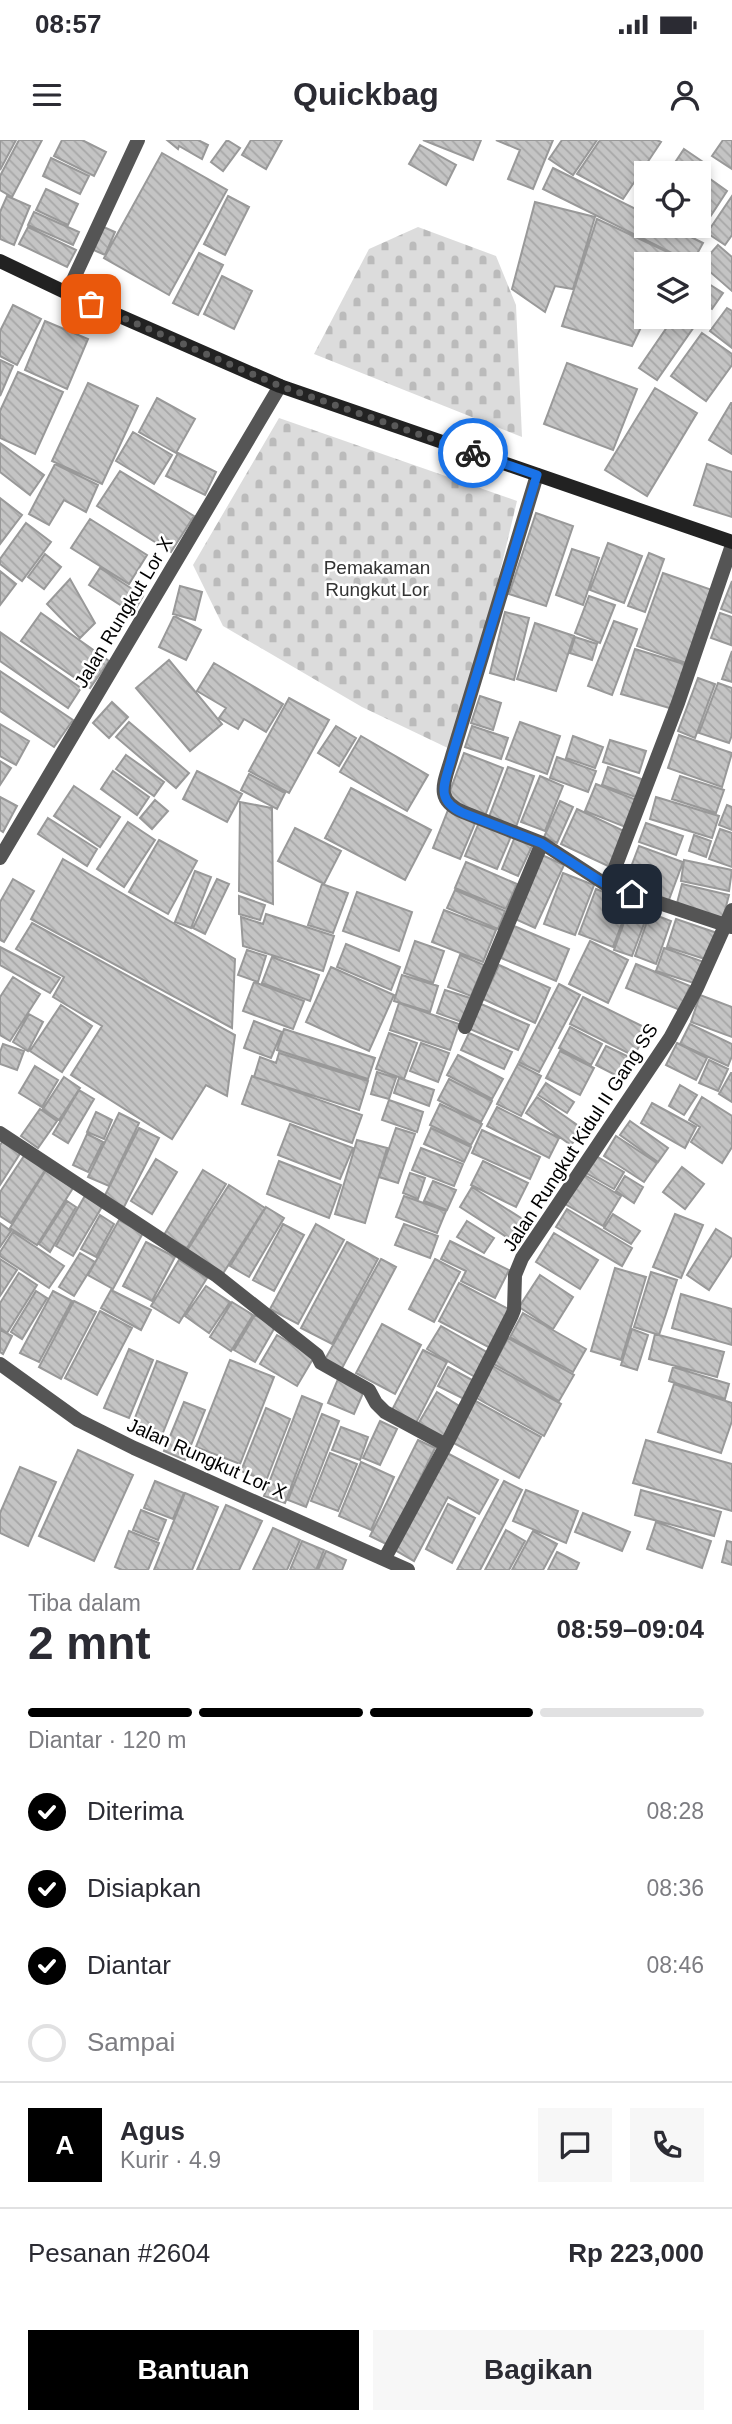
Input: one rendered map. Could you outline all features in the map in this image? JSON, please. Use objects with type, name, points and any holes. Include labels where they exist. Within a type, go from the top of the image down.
[{"type":"main road","points":[[0,261],[280,386],[732,543]]},
{"type":"street","points":[[67,293],[138,140]]},
{"type":"street","name":"Jalan Rungkut Lor X","points":[[0,858],[280,386]]},
{"type":"street","points":[[537,475],[443,791],[445,801],[453,808],[541,843],[608,886],[728,927]]},
{"type":"street","points":[[608,886],[678,704],[732,543]]},
{"type":"street","points":[[465,1027],[541,843]]},
{"type":"street","name":"Jalan Rungkut Kidul II Gang SS","points":[[385,1558],[514,1310],[515,1275],[522,1258],[670,1038],[728,927],[732,910]]},
{"type":"street","points":[[0,1133],[217,1276],[317,1355],[321,1363],[369,1390],[385,1412],[446,1445]]},
{"type":"street","name":"Jalan Rungkut Lor X","points":[[0,1364],[89,1426],[408,1570]]},
{"type":"green space","points":[[418,227],[496,256],[516,305],[522,437],[314,354],[369,249]]},
{"type":"green space","name":"Pemakaman Rungkut Lor","points":[[279,418],[517,501],[474,680],[452,750],[362,707],[223,626],[193,565]]},
{"type":"building","points":[[0,140],[16,140],[0,170]]},
{"type":"building","points":[[19,140],[42,140],[12,197],[0,190],[0,176]]},
{"type":"building","points":[[62,140],[82,140],[106,152],[94,176],[54,156]]},
{"type":"building","points":[[167,140],[198,140],[208,145],[202,159],[179,146],[178,149]]},
{"type":"building","points":[[227,140],[240,148],[223,171],[211,162]]},
{"type":"building","points":[[251,140],[282,140],[266,169],[242,155]]},
{"type":"building","points":[[423,140],[481,140],[473,160]]},
{"type":"building","points":[[496,140],[553,140],[533,189],[508,179],[520,150]]},
{"type":"building","points":[[562,140],[597,140],[573,175],[549,159]]},
{"type":"building","points":[[600,140],[661,142],[648,161],[634,161],[634,182],[623,199],[577,174]]},
{"type":"building","points":[[723,140],[732,140],[732,169],[712,156]]},
{"type":"building","points":[[420,145],[456,165],[446,185],[409,164]]},
{"type":"building","points":[[684,149],[702,161],[676,161]]},
{"type":"building","points":[[162,153],[227,190],[169,295],[104,258]]},
{"type":"building","points":[[51,158],[89,176],[80,194],[43,176]]},
{"type":"building","points":[[553,168],[634,208],[634,234],[543,189]]},
{"type":"building","points":[[711,180],[727,191],[711,216]]},
{"type":"building","points":[[46,189],[78,204],[68,225],[36,210]]},
{"type":"building","points":[[7,196],[30,206],[14,245],[0,239],[0,212]]},
{"type":"building","points":[[228,196],[249,207],[225,255],[204,244]]},
{"type":"building","points":[[732,196],[732,235],[725,245],[711,236],[711,227]]},
{"type":"building","points":[[535,202],[595,217],[573,289],[555,286],[545,312],[512,289]]},
{"type":"building","points":[[34,212],[79,232],[73,245],[28,225]]},
{"type":"building","points":[[597,219],[667,252],[634,252],[634,329],[640,329],[632,346],[562,326]]},
{"type":"building","points":[[99,225],[115,232],[105,255],[89,248]]},
{"type":"building","points":[[28,227],[76,250],[67,267],[19,244]]},
{"type":"building","points":[[642,238],[693,238],[703,243],[698,252],[670,252]]},
{"type":"building","points":[[718,245],[732,257],[732,291],[711,273],[711,253]]},
{"type":"building","points":[[199,253],[223,265],[198,315],[173,303]]},
{"type":"building","points":[[222,276],[252,291],[234,329],[204,314]]},
{"type":"building","points":[[711,285],[723,293],[711,308]]},
{"type":"building","points":[[13,305],[41,319],[17,365],[0,356],[0,331]]},
{"type":"building","points":[[727,308],[732,311],[732,348],[710,331]]},
{"type":"building","points":[[45,321],[88,339],[67,389],[25,370]]},
{"type":"building","points":[[666,329],[693,329],[657,380],[639,368]]},
{"type":"building","points":[[702,333],[732,354],[732,365],[706,401],[671,376]]},
{"type":"building","points":[[0,360],[13,366],[0,396]]},
{"type":"building","points":[[567,363],[637,389],[613,450],[544,424]]},
{"type":"building","points":[[18,372],[63,392],[35,454],[0,438],[0,411]]},
{"type":"building","points":[[88,383],[138,406],[102,484],[52,461]]},
{"type":"building","points":[[655,388],[697,413],[647,496],[605,470]]},
{"type":"building","points":[[157,398],[195,419],[176,453],[139,432]]},
{"type":"building","points":[[732,403],[732,454],[709,440]]},
{"type":"building","points":[[133,432],[172,455],[154,484],[116,461]]},
{"type":"building","points":[[0,443],[44,475],[30,495],[0,472]]},
{"type":"building","points":[[178,453],[216,472],[205,495],[166,476]]},
{"type":"building","points":[[55,464],[98,485],[86,512],[64,500],[49,525],[29,514]]},
{"type":"building","points":[[707,464],[732,472],[732,517],[694,505]]},
{"type":"building","points":[[120,471],[194,516],[171,552],[97,506]]},
{"type":"building","points":[[0,498],[22,515],[0,544]]},
{"type":"building","points":[[536,513],[573,526],[546,606],[509,594]]},
{"type":"building","points":[[90,519],[147,555],[129,584],[71,548]]},
{"type":"building","points":[[26,523],[51,542],[22,581],[0,564],[0,559]]},
{"type":"building","points":[[608,543],[642,556],[624,603],[590,590]]},
{"type":"building","points":[[572,549],[599,558],[583,605],[556,595]]},
{"type":"building","points":[[649,553],[664,559],[645,612],[628,606]]},
{"type":"building","points":[[45,554],[61,567],[44,589],[28,577]]},
{"type":"building","points":[[100,568],[143,596],[133,613],[89,585]]},
{"type":"building","points":[[0,571],[16,584],[0,605]]},
{"type":"building","points":[[663,573],[715,591],[689,664],[637,646]]},
{"type":"building","points":[[70,579],[95,623],[80,638],[47,604]]},
{"type":"building","points":[[732,581],[732,613],[721,609]]},
{"type":"building","points":[[180,586],[202,592],[195,620],[173,614]]},
{"type":"building","points":[[589,596],[615,605],[600,643],[575,633]]},
{"type":"building","points":[[505,612],[529,618],[514,680],[490,673]]},
{"type":"building","points":[[41,613],[109,661],[90,688],[21,641]]},
{"type":"building","points":[[720,613],[732,617],[731,645],[711,638]]},
{"type":"building","points":[[174,616],[201,630],[186,660],[159,647]]},
{"type":"building","points":[[614,621],[637,629],[612,695],[588,686]]},
{"type":"building","points":[[535,623],[574,636],[556,691],[517,679]]},
{"type":"building","points":[[0,632],[81,688],[68,708],[0,661]]},
{"type":"building","points":[[575,637],[597,644],[592,660],[570,653]]},
{"type":"building","points":[[635,649],[687,665],[673,709],[621,694]]},
{"type":"building","points":[[732,651],[732,682],[722,679]]},
{"type":"building","points":[[169,660],[222,724],[190,751],[136,688]]},
{"type":"building","points":[[214,663],[283,704],[266,732],[244,719],[238,729],[219,718],[226,708],[197,691]]},
{"type":"building","points":[[0,671],[73,720],[54,747],[0,711]]},
{"type":"building","points":[[698,678],[715,684],[695,738],[678,731]]},
{"type":"building","points":[[718,683],[732,688],[732,735],[729,743],[699,733]]},
{"type":"building","points":[[480,696],[501,703],[493,730],[471,723]]},
{"type":"building","points":[[289,698],[329,720],[289,793],[249,771]]},
{"type":"building","points":[[112,702],[128,717],[109,738],[93,723]]},
{"type":"building","points":[[129,722],[189,773],[176,788],[116,737]]},
{"type":"building","points":[[520,722],[560,736],[547,774],[506,759]]},
{"type":"building","points":[[0,724],[29,741],[16,765],[0,756]]},
{"type":"building","points":[[336,726],[356,738],[339,766],[318,753]]},
{"type":"building","points":[[472,726],[508,738],[501,759],[465,747]]},
{"type":"building","points":[[679,735],[732,753],[722,787],[668,768]]},
{"type":"building","points":[[361,736],[428,775],[407,811],[340,772]]},
{"type":"building","points":[[573,736],[603,747],[595,768],[566,758]]},
{"type":"building","points":[[610,740],[646,751],[639,773],[603,762]]},
{"type":"building","points":[[464,753],[503,768],[485,816],[446,802]]},
{"type":"building","points":[[126,755],[164,782],[154,796],[116,769]]},
{"type":"building","points":[[557,757],[596,771],[588,792],[550,778]]},
{"type":"building","points":[[0,761],[11,768],[0,785]]},
{"type":"building","points":[[508,767],[534,776],[516,827],[489,817]]},
{"type":"building","points":[[608,767],[647,781],[641,799],[602,785]]},
{"type":"building","points":[[113,771],[149,797],[137,815],[101,789]]},
{"type":"building","points":[[197,771],[242,794],[227,822],[183,799]]},
{"type":"building","points":[[249,774],[285,793],[277,809],[241,790]]},
{"type":"building","points":[[540,776],[563,786],[545,831],[521,822]]},
{"type":"building","points":[[680,776],[724,790],[716,813],[672,799]]},
{"type":"building","points":[[596,784],[639,801],[628,828],[585,811]]},
{"type":"building","points":[[74,786],[120,817],[100,847],[54,816]]},
{"type":"building","points":[[351,788],[431,830],[405,880],[325,838]]},
{"type":"building","points":[[0,797],[17,806],[3,832],[0,830]]},
{"type":"building","points":[[656,797],[719,816],[712,838],[650,819]]},
{"type":"building","points":[[155,800],[168,811],[152,829],[140,818]]},
{"type":"building","points":[[560,801],[573,807],[557,843],[544,837]]},
{"type":"building","points":[[240,802],[272,808],[273,904],[239,891]]},
{"type":"building","points":[[727,805],[732,807],[732,830],[719,825]]},
{"type":"building","points":[[577,809],[626,832],[610,867],[561,844]]},
{"type":"building","points":[[448,810],[476,821],[460,859],[433,848]]},
{"type":"building","points":[[48,818],[97,849],[87,866],[38,834]]},
{"type":"building","points":[[480,820],[512,834],[497,869],[465,856]]},
{"type":"building","points":[[128,822],[155,840],[124,887],[97,869]]},
{"type":"building","points":[[646,823],[683,836],[676,855],[639,842]]},
{"type":"building","points":[[295,828],[341,851],[324,884],[278,861]]},
{"type":"building","points":[[720,829],[732,833],[732,867],[709,859]]},
{"type":"building","points":[[516,834],[532,846],[518,876],[502,869]]},
{"type":"building","points":[[694,835],[711,841],[706,857],[689,851]]},
{"type":"building","points":[[159,840],[197,861],[168,914],[129,892]]},
{"type":"building","points":[[639,846],[683,862],[667,905],[623,888]]},
{"type":"building","points":[[542,855],[564,865],[535,928],[513,918]]},
{"type":"building","points":[[63,859],[235,959],[232,1028],[31,919]]},
{"type":"building","points":[[684,860],[732,870],[729,891],[681,881]]},
{"type":"building","points":[[466,862],[517,884],[506,909],[455,888]]},
{"type":"building","points":[[195,871],[211,877],[191,928],[175,922]]},
{"type":"building","points":[[563,873],[594,885],[575,935],[544,924]]},
{"type":"building","points":[[13,879],[34,891],[4,942],[0,940],[0,902]]},
{"type":"building","points":[[217,879],[229,884],[205,934],[193,928]]},
{"type":"building","points":[[322,884],[348,893],[333,933],[308,925]]},
{"type":"building","points":[[682,884],[729,895],[723,918],[676,907]]},
{"type":"building","points":[[596,889],[630,902],[613,947],[579,934]]},
{"type":"building","points":[[455,890],[505,911],[498,929],[447,908]]},
{"type":"building","points":[[357,892],[412,912],[399,951],[343,931]]},
{"type":"building","points":[[239,896],[265,905],[260,920],[239,914]]},
{"type":"building","points":[[630,906],[648,913],[632,956],[614,950]]},
{"type":"building","points":[[444,910],[496,930],[483,962],[432,942]]},
{"type":"building","points":[[650,913],[671,921],[656,964],[635,956]]},
{"type":"building","points":[[266,914],[334,936],[323,971],[243,946],[241,917],[263,924]]},
{"type":"building","points":[[676,919],[717,933],[708,960],[667,947]]},
{"type":"building","points":[[32,923],[235,1035],[227,1096],[206,1085],[172,1139],[71,1075],[102,1026],[53,997],[64,977],[16,949]]},
{"type":"building","points":[[514,926],[569,949],[556,981],[501,958]]},
{"type":"building","points":[[415,941],[444,951],[433,983],[404,973]]},
{"type":"building","points":[[590,941],[628,960],[608,1003],[569,984]]},
{"type":"building","points":[[346,944],[400,967],[391,990],[337,967]]},
{"type":"building","points":[[0,947],[60,978],[50,993],[0,965]]},
{"type":"building","points":[[664,948],[704,962],[697,984],[656,971]]},
{"type":"building","points":[[247,950],[266,956],[258,982],[238,975]]},
{"type":"building","points":[[460,955],[484,965],[471,996],[448,987]]},
{"type":"building","points":[[272,957],[319,975],[310,1001],[262,983]]},
{"type":"building","points":[[636,964],[690,986],[680,1010],[626,988]]},
{"type":"building","points":[[499,965],[550,988],[535,1023],[483,999]]},
{"type":"building","points":[[331,967],[394,995],[369,1051],[306,1022]]},
{"type":"building","points":[[402,975],[438,986],[430,1012],[394,1001]]},
{"type":"building","points":[[13,977],[40,994],[10,1041],[0,1035],[0,997]]},
{"type":"building","points":[[254,982],[304,1001],[293,1029],[243,1011]]},
{"type":"building","points":[[559,984],[580,995],[539,1072],[519,1062]]},
{"type":"building","points":[[445,990],[470,998],[462,1022],[437,1013]]},
{"type":"building","points":[[700,995],[732,1007],[732,1037],[691,1022]]},
{"type":"building","points":[[583,997],[648,1029],[634,1056],[570,1024]]},
{"type":"building","points":[[399,1003],[459,1024],[450,1050],[390,1030]]},
{"type":"building","points":[[481,1004],[529,1025],[518,1050],[470,1029]]},
{"type":"building","points":[[61,1005],[92,1026],[62,1072],[30,1051]]},
{"type":"building","points":[[29,1014],[43,1022],[28,1051],[13,1042]]},
{"type":"building","points":[[254,1021],[282,1032],[271,1058],[244,1048]]},
{"type":"building","points":[[690,1024],[732,1044],[732,1056],[728,1066],[680,1044]]},
{"type":"building","points":[[570,1027],[602,1044],[591,1065],[559,1048]]},
{"type":"building","points":[[284,1029],[375,1058],[368,1079],[277,1050]]},
{"type":"building","points":[[389,1033],[417,1043],[404,1079],[376,1069]]},
{"type":"building","points":[[469,1033],[512,1052],[504,1069],[461,1050]]},
{"type":"building","points":[[421,1043],[449,1053],[438,1082],[410,1071]]},
{"type":"building","points":[[677,1043],[707,1058],[696,1080],[666,1065]]},
{"type":"building","points":[[3,1044],[24,1051],[17,1070],[0,1064]]},
{"type":"building","points":[[606,1046],[629,1057],[619,1077],[596,1065]]},
{"type":"building","points":[[560,1051],[594,1068],[580,1095],[546,1078]]},
{"type":"building","points":[[279,1053],[368,1081],[359,1110],[254,1077],[260,1057],[276,1063]]},
{"type":"building","points":[[458,1055],[503,1079],[492,1099],[447,1075]]},
{"type":"building","points":[[709,1060],[728,1069],[718,1091],[699,1083]]},
{"type":"building","points":[[518,1064],[541,1076],[521,1116],[497,1104]]},
{"type":"building","points":[[35,1066],[58,1080],[42,1107],[19,1093]]},
{"type":"building","points":[[377,1072],[396,1078],[389,1099],[371,1094]]},
{"type":"building","points":[[732,1073],[732,1102],[719,1094]]},
{"type":"building","points":[[252,1076],[362,1115],[352,1143],[242,1104]]},
{"type":"building","points":[[64,1077],[80,1088],[59,1120],[43,1109]]},
{"type":"building","points":[[399,1078],[434,1090],[429,1106],[394,1093]]},
{"type":"building","points":[[449,1079],[492,1101],[481,1122],[438,1100]]},
{"type":"building","points":[[546,1083],[574,1102],[567,1113],[538,1095]]},
{"type":"building","points":[[680,1085],[697,1095],[684,1115],[669,1106]]},
{"type":"building","points":[[79,1090],[94,1099],[68,1143],[53,1134]]},
{"type":"building","points":[[537,1097],[583,1129],[571,1145],[526,1113]]},
{"type":"building","points":[[702,1097],[732,1116],[732,1147],[722,1163],[691,1142],[700,1127],[689,1120]]},
{"type":"building","points":[[389,1100],[423,1112],[417,1132],[382,1120]]},
{"type":"building","points":[[652,1103],[696,1127],[685,1148],[641,1123]]},
{"type":"building","points":[[440,1104],[482,1124],[471,1145],[430,1125]]},
{"type":"building","points":[[497,1107],[559,1138],[549,1158],[487,1126]]},
{"type":"building","points":[[40,1109],[57,1121],[38,1148],[21,1136]]},
{"type":"building","points":[[96,1112],[112,1120],[104,1139],[87,1132]]},
{"type":"building","points":[[119,1113],[139,1123],[109,1186],[88,1177]]},
{"type":"building","points":[[630,1121],[668,1148],[658,1162],[620,1135]]},
{"type":"building","points":[[290,1124],[353,1148],[340,1179],[278,1155]]},
{"type":"building","points":[[139,1128],[159,1138],[124,1207],[104,1197]]},
{"type":"building","points":[[396,1128],[415,1134],[398,1183],[379,1177]]},
{"type":"building","points":[[431,1128],[471,1147],[464,1162],[424,1144]]},
{"type":"building","points":[[482,1130],[540,1157],[530,1179],[472,1153]]},
{"type":"building","points":[[87,1134],[103,1142],[88,1172],[73,1165]]},
{"type":"building","points":[[616,1136],[657,1163],[644,1182],[604,1156]]},
{"type":"building","points":[[357,1140],[387,1148],[365,1223],[335,1214]]},
{"type":"building","points":[[3,1141],[21,1152],[0,1185],[0,1145]]},
{"type":"building","points":[[421,1148],[463,1164],[454,1186],[412,1170]]},
{"type":"building","points":[[26,1153],[47,1167],[11,1223],[0,1216],[0,1192]]},
{"type":"building","points":[[596,1156],[624,1172],[614,1189],[586,1173]]},
{"type":"building","points":[[156,1159],[177,1172],[152,1214],[131,1201]]},
{"type":"building","points":[[279,1161],[341,1185],[329,1218],[267,1194]]},
{"type":"building","points":[[483,1161],[528,1183],[516,1207],[471,1185]]},
{"type":"building","points":[[682,1167],[704,1184],[685,1209],[663,1192]]},
{"type":"building","points":[[46,1170],[73,1188],[37,1245],[10,1228]]},
{"type":"building","points":[[203,1170],[226,1184],[187,1248],[164,1235]]},
{"type":"building","points":[[410,1173],[425,1178],[418,1199],[403,1193]]},
{"type":"building","points":[[583,1174],[621,1196],[603,1226],[565,1204]]},
{"type":"building","points":[[625,1176],[643,1187],[634,1203],[616,1191]]},
{"type":"building","points":[[433,1181],[456,1190],[447,1210],[424,1201]]},
{"type":"building","points":[[229,1185],[265,1208],[222,1275],[186,1252]]},
{"type":"building","points":[[472,1187],[532,1225],[519,1245],[460,1207]]},
{"type":"building","points":[[86,1194],[103,1205],[73,1256],[56,1246]]},
{"type":"building","points":[[404,1196],[446,1211],[437,1233],[396,1217]]},
{"type":"building","points":[[67,1201],[76,1207],[50,1252],[39,1244]]},
{"type":"building","points":[[266,1207],[284,1218],[249,1277],[230,1266]]},
{"type":"building","points":[[567,1209],[632,1248],[622,1266],[556,1227]]},
{"type":"building","points":[[613,1214],[640,1231],[631,1244],[604,1228]]},
{"type":"building","points":[[675,1214],[703,1225],[681,1278],[653,1267]]},
{"type":"building","points":[[100,1215],[114,1224],[96,1257],[81,1249]]},
{"type":"building","points":[[119,1220],[143,1233],[113,1289],[88,1275]]},
{"type":"building","points":[[467,1221],[494,1238],[484,1253],[457,1237]]},
{"type":"building","points":[[0,1223],[11,1231],[0,1247]]},
{"type":"building","points":[[283,1224],[304,1235],[274,1291],[253,1280]]},
{"type":"building","points":[[316,1224],[344,1240],[298,1324],[270,1309]]},
{"type":"building","points":[[404,1224],[438,1236],[430,1258],[395,1245]]},
{"type":"building","points":[[716,1229],[732,1239],[732,1255],[709,1290],[687,1275]]},
{"type":"building","points":[[13,1232],[64,1266],[49,1288],[0,1256]]},
{"type":"building","points":[[554,1233],[598,1260],[580,1289],[536,1262]]},
{"type":"building","points":[[450,1241],[509,1270],[495,1298],[461,1281],[466,1271],[441,1259]]},
{"type":"building","points":[[146,1242],[175,1257],[152,1301],[123,1286]]},
{"type":"building","points":[[347,1242],[378,1259],[332,1344],[301,1328]]},
{"type":"building","points":[[80,1253],[95,1262],[74,1296],[59,1287]]},
{"type":"building","points":[[0,1259],[17,1270],[0,1296]]},
{"type":"building","points":[[381,1259],[396,1267],[340,1372],[323,1363]]},
{"type":"building","points":[[435,1259],[460,1272],[434,1322],[409,1309]]},
{"type":"building","points":[[179,1260],[207,1278],[179,1323],[151,1306]]},
{"type":"building","points":[[615,1268],[646,1277],[621,1360],[591,1351]]},
{"type":"building","points":[[651,1272],[677,1280],[659,1335],[634,1327]]},
{"type":"building","points":[[19,1273],[37,1285],[7,1333],[0,1328],[0,1303]]},
{"type":"building","points":[[540,1275],[573,1297],[553,1329],[519,1307]]},
{"type":"building","points":[[459,1283],[512,1311],[492,1349],[439,1321]]},
{"type":"building","points":[[206,1286],[230,1302],[209,1333],[185,1316]]},
{"type":"building","points":[[111,1290],[151,1310],[141,1330],[101,1308]]},
{"type":"building","points":[[36,1291],[47,1298],[22,1339],[11,1332]]},
{"type":"building","points":[[53,1291],[72,1301],[39,1362],[20,1353]]},
{"type":"building","points":[[681,1294],[732,1309],[732,1345],[672,1328]]},
{"type":"building","points":[[74,1301],[96,1312],[61,1379],[39,1367]]},
{"type":"building","points":[[232,1302],[253,1315],[231,1351],[210,1337]]},
{"type":"building","points":[[100,1311],[132,1328],[97,1395],[65,1378]]},
{"type":"building","points":[[523,1313],[586,1349],[573,1372],[510,1337]]},
{"type":"building","points":[[255,1315],[275,1327],[255,1362],[234,1350]]},
{"type":"building","points":[[382,1324],[421,1345],[395,1394],[356,1373]]},
{"type":"building","points":[[441,1326],[490,1354],[477,1378],[427,1349]]},
{"type":"building","points":[[632,1329],[648,1335],[637,1370],[621,1365]]},
{"type":"building","points":[[0,1330],[12,1336],[3,1354],[0,1352]]},
{"type":"building","points":[[655,1334],[724,1352],[717,1377],[649,1359]]},
{"type":"building","points":[[277,1335],[314,1357],[297,1386],[260,1364]]},
{"type":"building","points":[[508,1338],[574,1375],[559,1401],[494,1364]]},
{"type":"building","points":[[129,1349],[153,1360],[129,1418],[104,1408]]},
{"type":"building","points":[[423,1350],[447,1362],[416,1423],[392,1410]]},
{"type":"building","points":[[230,1360],[274,1377],[240,1464],[196,1447]]},
{"type":"building","points":[[157,1361],[187,1373],[162,1435],[133,1423]]},
{"type":"building","points":[[491,1365],[561,1404],[544,1436],[473,1396]]},
{"type":"building","points":[[448,1367],[474,1381],[464,1399],[438,1386]]},
{"type":"building","points":[[673,1367],[729,1384],[725,1399],[669,1381]]},
{"type":"building","points":[[338,1379],[364,1391],[354,1414],[328,1403]]},
{"type":"building","points":[[674,1384],[732,1403],[732,1421],[721,1453],[658,1432]]},
{"type":"building","points":[[437,1392],[461,1407],[442,1440],[417,1426]]},
{"type":"building","points":[[302,1396],[322,1404],[285,1503],[264,1496]]},
{"type":"building","points":[[472,1399],[541,1437],[519,1478],[450,1441]]},
{"type":"building","points":[[184,1402],[205,1410],[185,1460],[164,1451]]},
{"type":"building","points":[[266,1408],[290,1419],[266,1481],[241,1471]]},
{"type":"building","points":[[322,1414],[339,1421],[306,1507],[288,1500]]},
{"type":"building","points":[[380,1421],[397,1429],[380,1465],[363,1458]]},
{"type":"building","points":[[341,1427],[368,1437],[360,1460],[332,1450]]},
{"type":"building","points":[[418,1440],[435,1448],[388,1545],[370,1536]]},
{"type":"building","points":[[646,1440],[732,1464],[732,1511],[633,1483]]},
{"type":"building","points":[[78,1450],[133,1475],[94,1561],[39,1536]]},
{"type":"building","points":[[330,1453],[357,1464],[338,1511],[311,1501]]},
{"type":"building","points":[[447,1453],[498,1480],[479,1514],[448,1497],[414,1561],[395,1550]]},
{"type":"building","points":[[361,1462],[394,1477],[371,1530],[339,1516]]},
{"type":"building","points":[[20,1467],[56,1482],[28,1546],[0,1533],[0,1513]]},
{"type":"building","points":[[155,1481],[184,1493],[173,1519],[144,1508]]},
{"type":"building","points":[[504,1481],[522,1490],[480,1570],[457,1570]]},
{"type":"building","points":[[526,1490],[578,1511],[566,1543],[513,1521]]},
{"type":"building","points":[[641,1490],[721,1512],[714,1536],[635,1515]]},
{"type":"building","points":[[185,1493],[218,1507],[192,1570],[154,1570]]},
{"type":"building","points":[[448,1504],[475,1518],[452,1563],[426,1549]]},
{"type":"building","points":[[226,1505],[262,1521],[239,1570],[197,1570]]},
{"type":"building","points":[[141,1510],[166,1520],[158,1540],[133,1530]]},
{"type":"building","points":[[583,1513],[630,1532],[622,1551],[575,1532]]},
{"type":"building","points":[[656,1522],[711,1541],[702,1568],[647,1549]]},
{"type":"building","points":[[273,1528],[300,1540],[287,1570],[253,1570]]},
{"type":"building","points":[[506,1530],[525,1541],[509,1570],[485,1570]]},
{"type":"building","points":[[129,1531],[159,1543],[148,1570],[122,1570],[115,1567]]},
{"type":"building","points":[[533,1531],[557,1544],[543,1570],[512,1570]]},
{"type":"building","points":[[302,1541],[324,1550],[316,1570],[290,1570]]},
{"type":"building","points":[[727,1541],[732,1542],[732,1565],[722,1562]]},
{"type":"building","points":[[326,1551],[346,1560],[342,1570],[318,1570]]},
{"type":"building","points":[[557,1552],[579,1563],[576,1570],[548,1570]]},
{"type":"way so far","points":[[91,304],[280,386],[473,453]]},
{"type":"route","points":[[473,453],[537,475],[452,756],[443,791],[445,801],[463,813],[541,843],[608,886],[632,894]]}]
